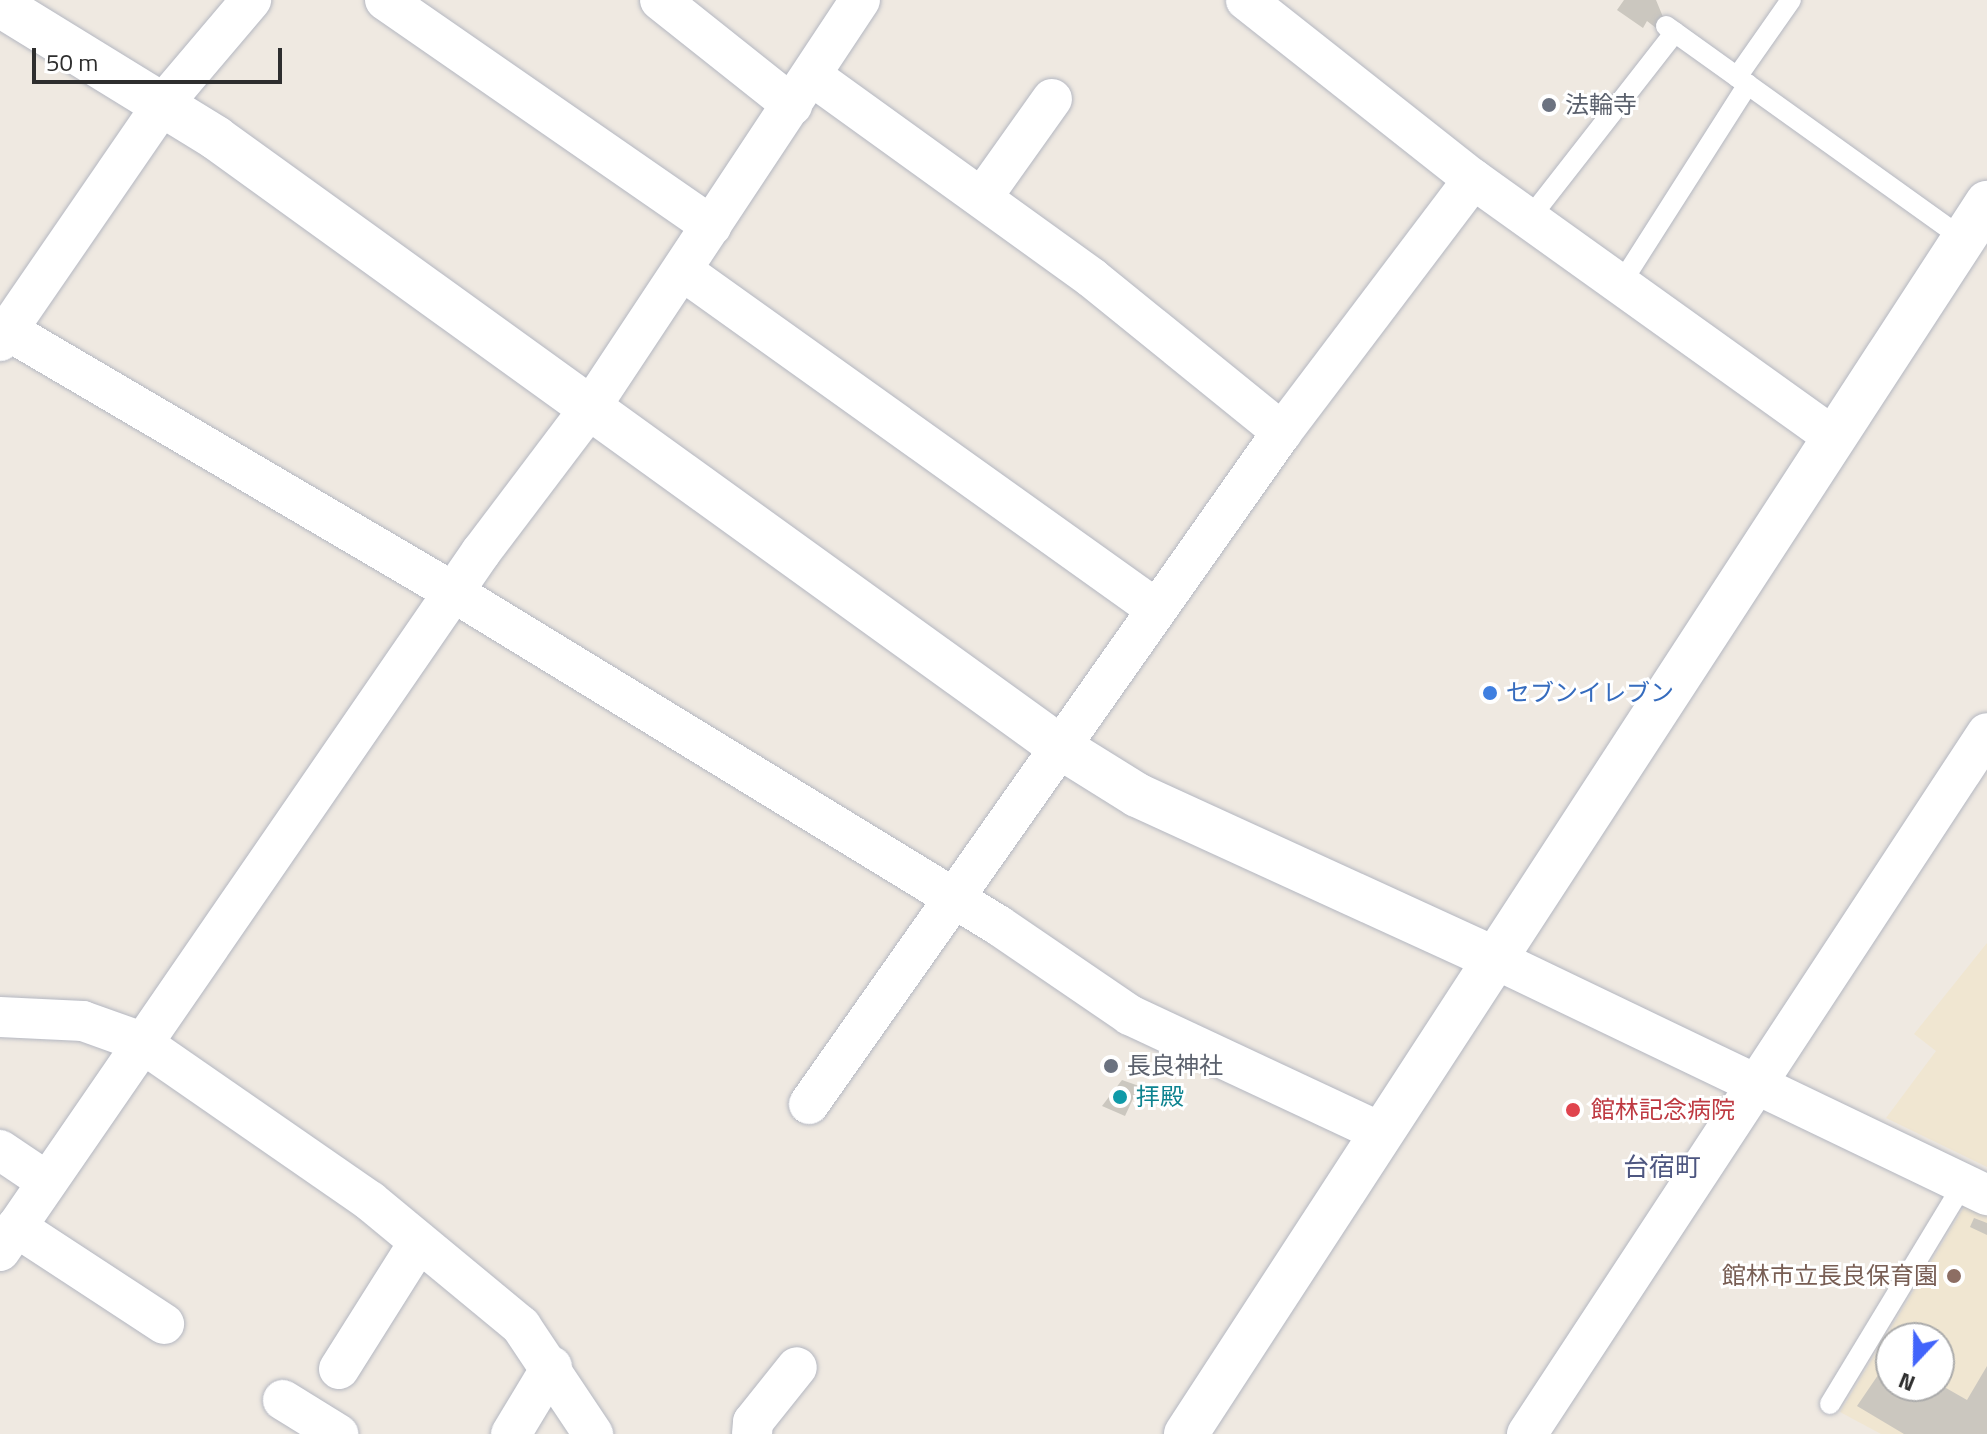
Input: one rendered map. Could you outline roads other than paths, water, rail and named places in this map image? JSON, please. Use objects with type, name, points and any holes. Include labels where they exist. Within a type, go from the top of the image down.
[{"type":"street","points":[[251,0],[162,105],[4,336],[453,592],[954,898],[1130,1015],[1382,1133]]},
{"type":"street","points":[[385,0],[711,226]]},
{"type":"street","points":[[660,0],[802,91],[983,196],[1282,432]]},
{"type":"street","points":[[164,1324],[8,1239],[139,1041],[453,592],[590,408],[860,0]]},
{"type":"street","points":[[1246,0],[1473,179],[1834,437]]},
{"type":"street","points":[[0,5],[162,105],[590,408],[1060,747],[1137,795],[1495,959],[1975,1189]]},
{"type":"street","points":[[983,196],[1052,99]]},
{"type":"street","points":[[809,1104],[1282,432],[1473,179]]},
{"type":"street","points":[[1186,1434],[1975,221]]},
{"type":"street","points":[[683,271],[1156,609]]},
{"type":"street","points":[[1527,1434],[1987,733]]},
{"type":"street","points":[[0,1017],[83,1021],[139,1041],[419,1242],[521,1326],[552,1366],[593,1434]]},
{"type":"street","points":[[0,1150],[46,1181]]},
{"type":"street","points":[[339,1369],[419,1242]]},
{"type":"street","points":[[511,1434],[552,1366]]},
{"type":"street","points":[[752,1434],[753,1422],[797,1367]]},
{"type":"street","points":[[283,1400],[338,1434]]},
{"type":"lane","points":[[1620,285],[1791,0]]},
{"type":"lane","points":[[1529,219],[1670,29],[1742,81],[1975,221]]},
{"type":"lane","points":[[1830,1404],[1975,1189]]},
{"type":"place","name":"法輪寺","points":[[1549,105]]},
{"type":"place","name":"セブンイレブン","points":[[1490,693]]},
{"type":"place","name":"長良神社","points":[[1111,1066]]},
{"type":"place","name":"拝殿","points":[[1120,1097]]},
{"type":"place","name":"館林記念病院","points":[[1573,1110]]},
{"type":"place","name":"館林市立長良保育園","points":[[1954,1276]]},
{"type":"district","name":"台宿町","points":[[1662,1167]]}]
